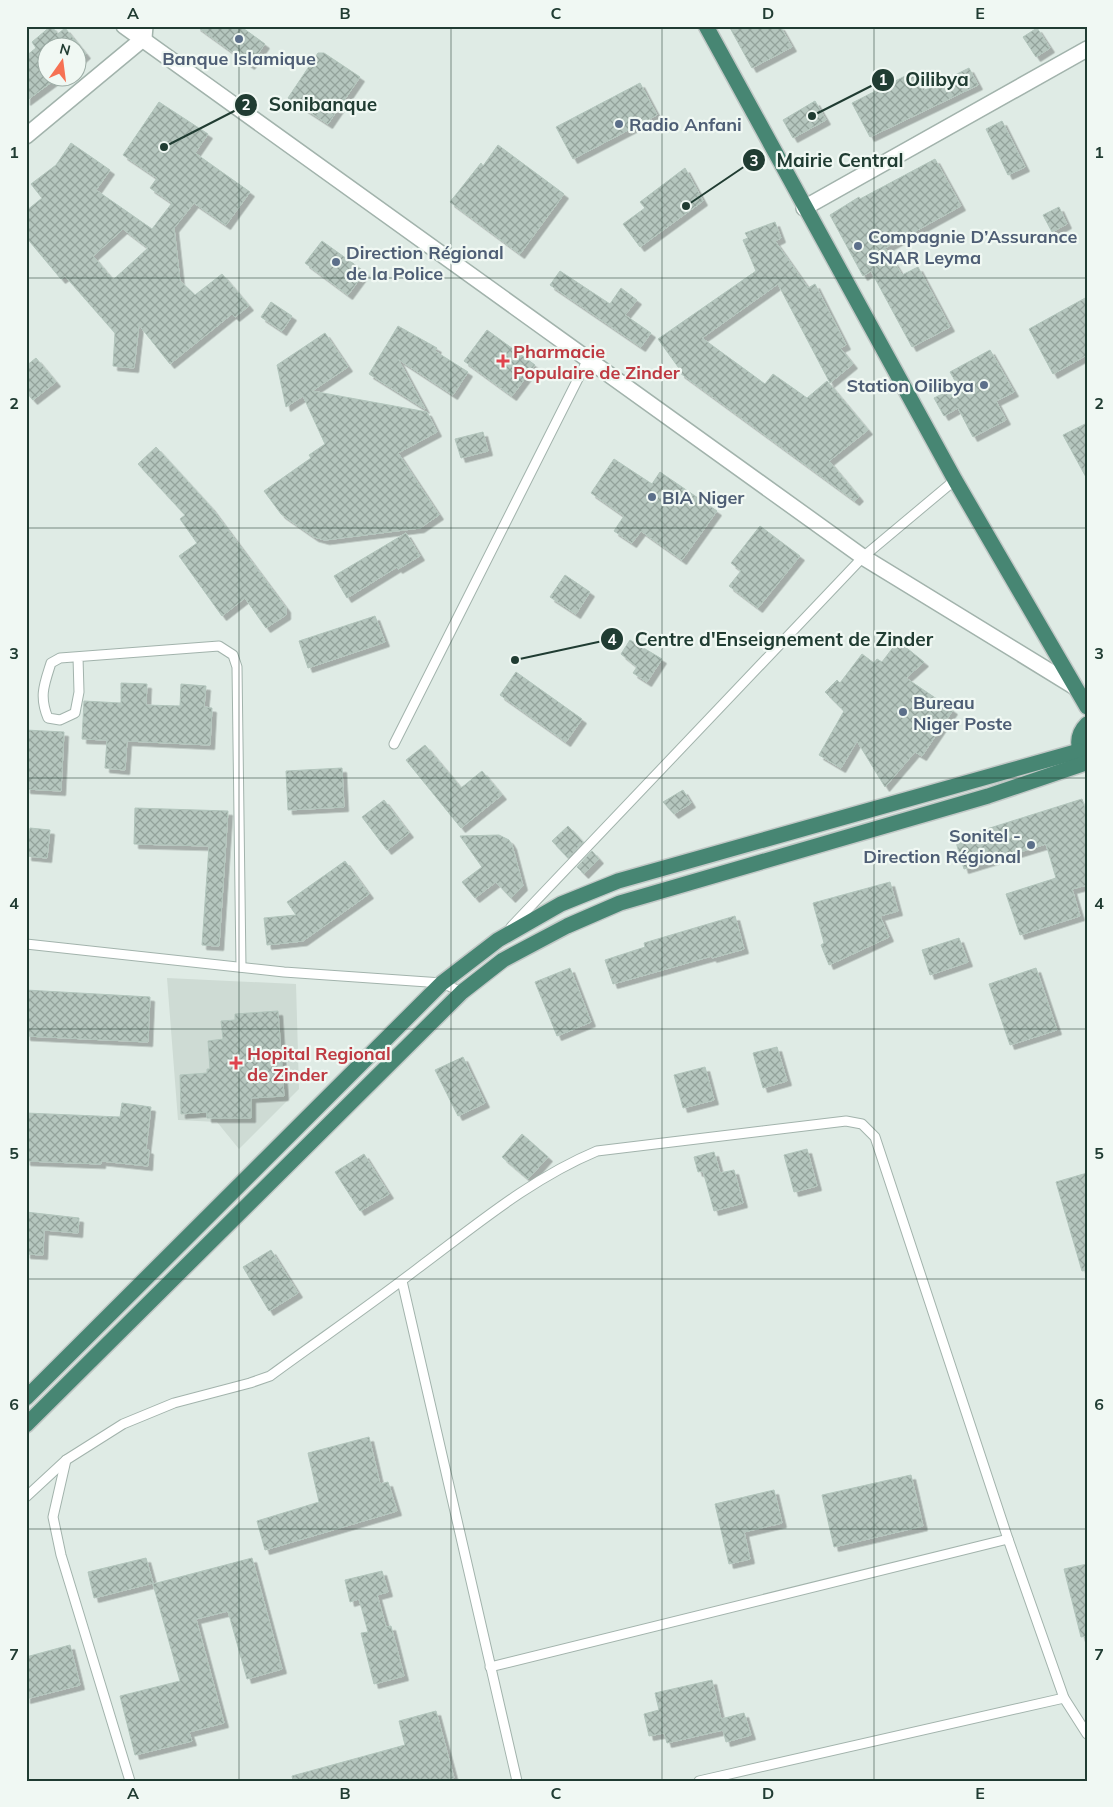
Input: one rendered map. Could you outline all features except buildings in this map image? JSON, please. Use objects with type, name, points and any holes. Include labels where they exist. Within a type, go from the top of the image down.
[{"type":"highway","points":[[706,26],[804,208],[955,480],[1087,707]]},
{"type":"highway","points":[[1084,759],[1080,736],[1087,724]]},
{"type":"highway","points":[[26,1398],[442,983],[498,940],[561,904],[618,881],[853,817],[1084,759]]},
{"type":"highway","points":[[26,1425],[462,992],[503,960],[567,926],[620,903],[988,796],[1084,759]]},
{"type":"street","points":[[124,26],[144,32],[588,359],[863,557],[1075,688]]},
{"type":"street","points":[[26,136],[144,32]]},
{"type":"street","points":[[804,208],[1087,49]]},
{"type":"lane","points":[[394,744],[588,359]]},
{"type":"lane","points":[[498,940],[863,557],[955,480]]},
{"type":"lane","points":[[78,657],[79,692],[74,713],[60,720],[48,718],[42,702],[51,663],[60,658],[218,646],[234,655],[237,667],[241,967]]},
{"type":"lane","points":[[26,944],[241,967],[442,983],[462,992]]},
{"type":"lane","points":[[26,1497],[66,1460],[123,1424],[174,1402],[250,1383],[270,1376],[533,1184],[564,1165],[597,1151],[846,1121],[862,1124],[875,1136],[1008,1539],[1064,1698],[1087,1734]]},
{"type":"lane","points":[[402,1281],[517,1781]]},
{"type":"lane","points":[[66,1460],[53,1517],[61,1555],[130,1781]]},
{"type":"lane","points":[[490,1666],[1008,1539]]},
{"type":"lane","points":[[700,1781],[1064,1698]]},
{"type":"shaded area","name":"Hopital Regional de Zinder","points":[[167,978],[296,984],[299,1089],[239,1149],[217,1122],[178,1120]]},
{"type":"place","name":"Banque Islamique","points":[[239,39]]},
{"type":"place","name":"Oilibya","points":[[812,116]]},
{"type":"place","name":"Radio Anfani","points":[[619,124]]},
{"type":"place","name":"Sonibanque","points":[[164,147]]},
{"type":"place","name":"Mairie Central","points":[[686,206]]},
{"type":"place","name":"Compagnie D’Assurance SNAR Leyma","points":[[858,246]]},
{"type":"place","name":"Direction Régional de la Police","points":[[336,262]]},
{"type":"place","name":"Pharmacie Populaire de Zinder","points":[[503,361]]},
{"type":"place","name":"Station Oilibya","points":[[984,385]]},
{"type":"place","name":"BIA Niger","points":[[652,497]]},
{"type":"place","name":"Centre d'Enseignement de Zinder","points":[[515,660]]},
{"type":"place","name":"Bureau Niger Poste","points":[[903,712]]},
{"type":"place","name":"Sonitel - Direction Régional","points":[[1031,845]]},
{"type":"place","name":"Hopital Regional de Zinder","points":[[236,1063]]}]
